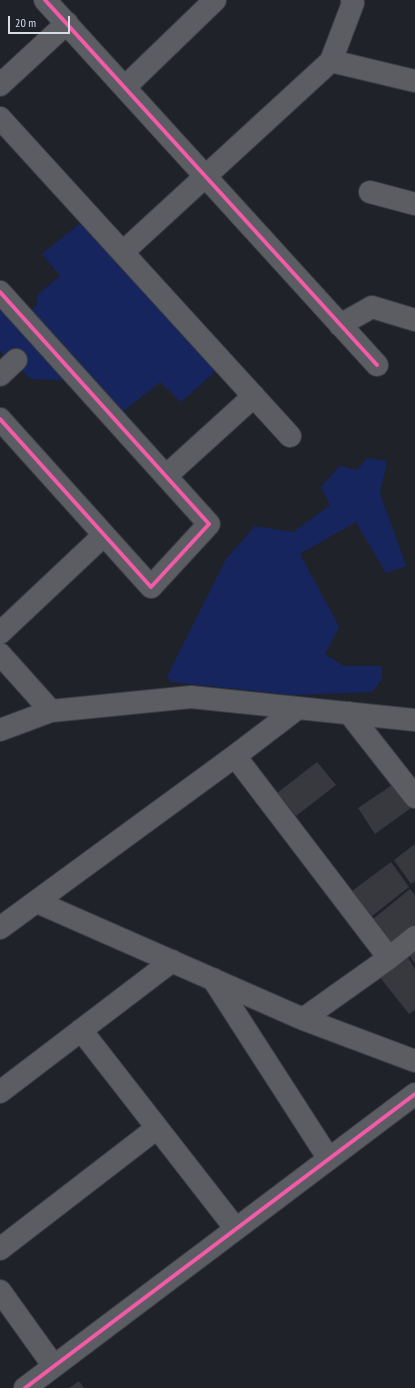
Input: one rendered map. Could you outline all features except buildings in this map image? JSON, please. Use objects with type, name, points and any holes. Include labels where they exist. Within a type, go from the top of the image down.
[{"type":"street","points":[[45,0],[377,365]]},
{"type":"street","points":[[125,88],[215,0]]},
{"type":"street","points":[[123,252],[331,61],[353,3],[352,0]]},
{"type":"street","points":[[0,85],[67,23]]},
{"type":"street","points":[[331,61],[415,81]]},
{"type":"street","points":[[0,118],[290,436]]},
{"type":"street","points":[[370,192],[415,204]]},
{"type":"street","points":[[0,292],[209,524],[151,587],[0,419]]},
{"type":"street","points":[[340,325],[372,307],[415,320]]},
{"type":"street","points":[[0,375],[16,360]]},
{"type":"street","points":[[166,476],[254,396]]},
{"type":"street","points":[[0,633],[104,535]]},
{"type":"street","points":[[0,654],[51,711]]},
{"type":"street","points":[[0,730],[51,711],[191,697],[415,720]]},
{"type":"street","points":[[0,928],[298,708]]},
{"type":"street","points":[[349,713],[415,796]]},
{"type":"street","points":[[235,756],[389,958]]},
{"type":"street","points":[[37,902],[303,1019],[415,1061]]},
{"type":"street","points":[[303,1019],[389,958],[415,937]]},
{"type":"street","points":[[0,1092],[172,961]]},
{"type":"street","points":[[213,979],[329,1159]]},
{"type":"street","points":[[81,1030],[236,1229]]},
{"type":"street","points":[[25,1388],[329,1159],[412,1102]]},
{"type":"street","points":[[0,1249],[157,1128]]},
{"type":"street","points":[[0,1291],[53,1366]]},
{"type":"shaded area","points":[[84,220],[218,369],[181,402],[160,382],[105,426],[65,380],[31,379],[0,351],[0,309],[1,308],[15,326],[36,306],[38,294],[60,276],[42,254]]},
{"type":"shaded area","points":[[367,458],[387,461],[380,493],[406,566],[386,573],[356,522],[300,554],[339,627],[325,654],[344,666],[382,666],[382,679],[372,692],[293,695],[171,682],[167,676],[226,559],[255,526],[293,532],[330,505],[321,487],[339,466],[357,470]]},
{"type":"cycle path","points":[[45,0],[377,365]]},
{"type":"cycle path","points":[[0,292],[209,524],[151,587],[0,419]]},
{"type":"cycle path","points":[[25,1388],[415,1094]]}]
